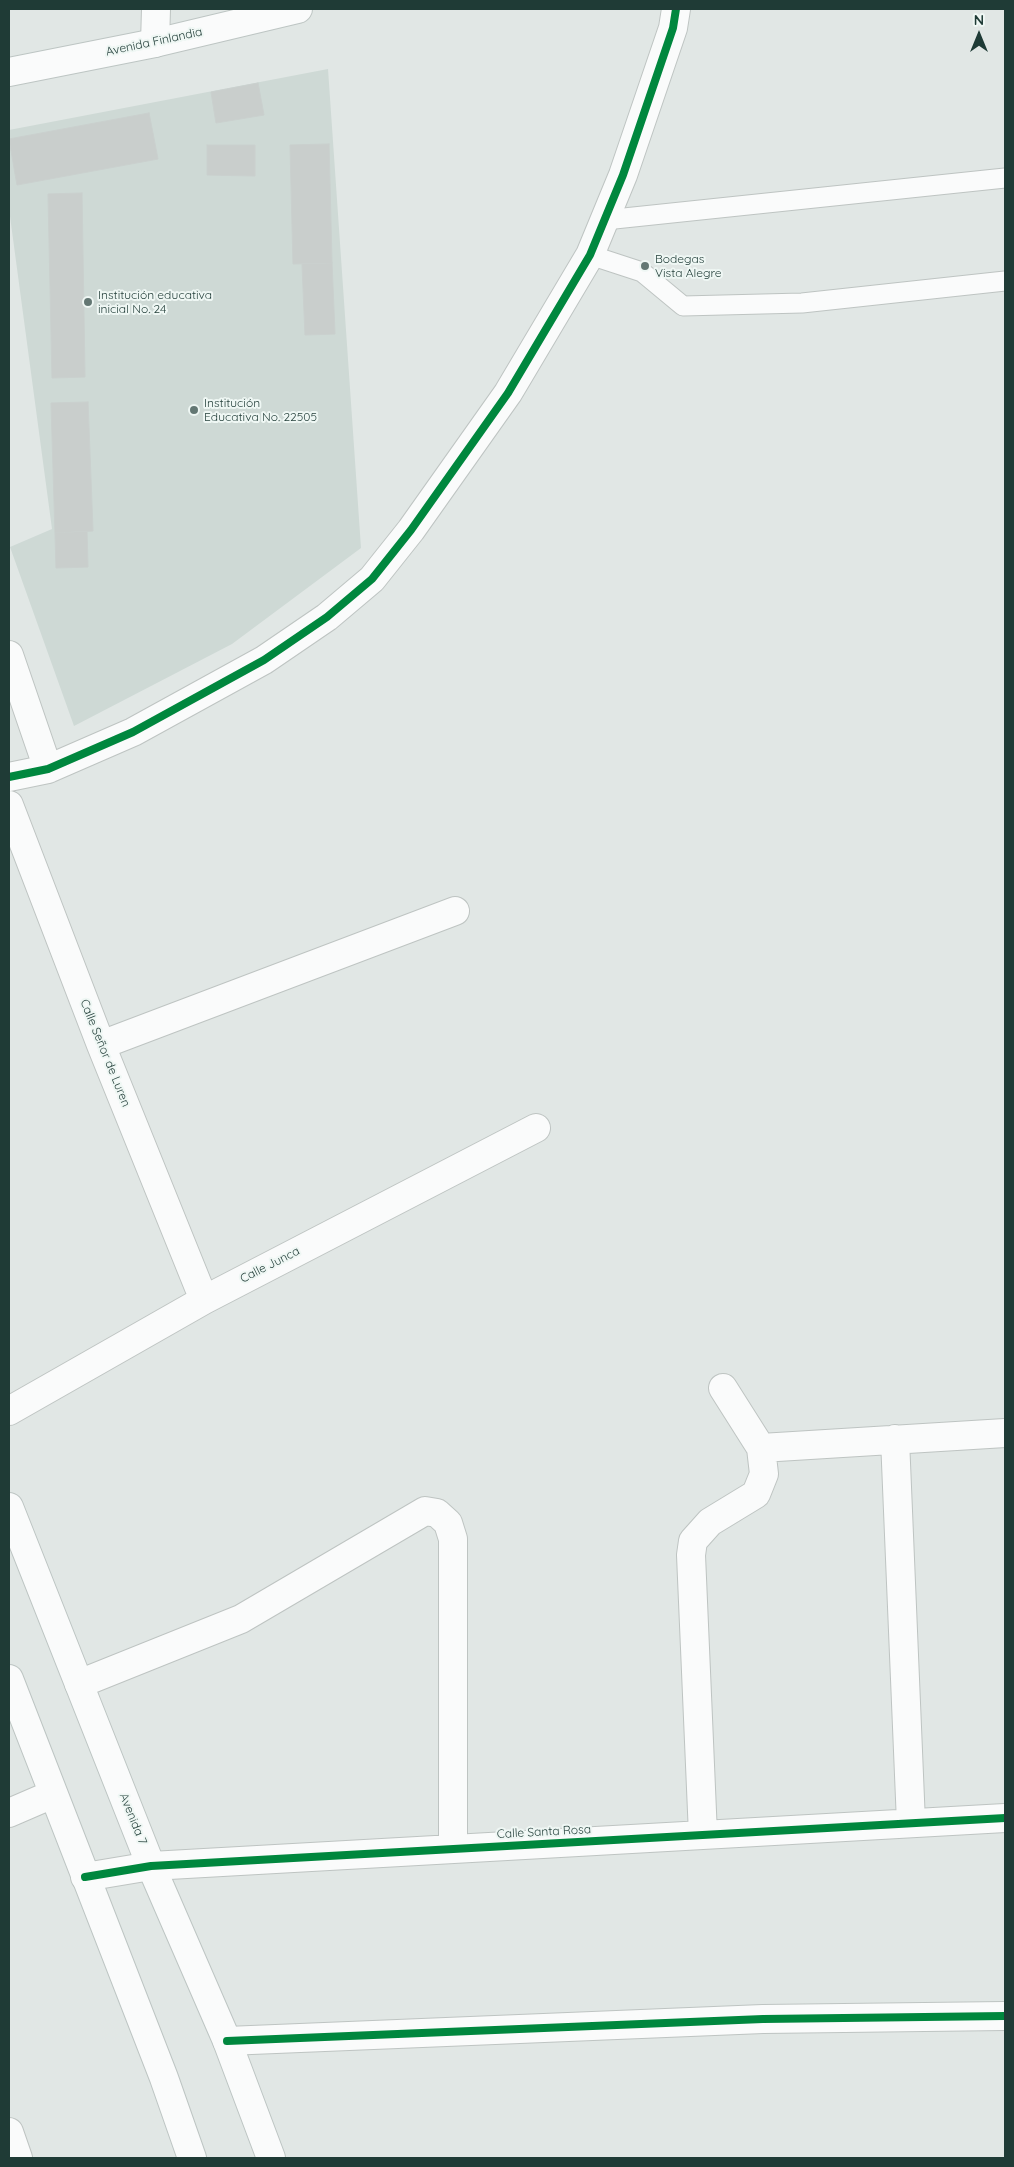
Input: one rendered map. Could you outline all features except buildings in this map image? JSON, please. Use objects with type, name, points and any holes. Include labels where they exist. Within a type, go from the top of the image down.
[{"type":"street","points":[[155,43],[156,9]]},
{"type":"street","name":"Avenida Finlandia","points":[[9,72],[155,43],[298,9]]},
{"type":"street","points":[[9,778],[48,769],[133,732],[264,660],[327,617],[372,579],[411,530],[508,392],[590,255],[605,220],[673,28],[676,9]]},
{"type":"street","points":[[9,655],[48,769]]},
{"type":"street","name":"Calle Señor de Luren","points":[[9,805],[101,1045],[204,1300]]},
{"type":"street","points":[[101,1045],[454,911]]},
{"type":"street","name":"Calle Junca","points":[[9,1411],[204,1300],[536,1128]]},
{"type":"street","points":[[703,1836],[691,1555],[693,1541],[710,1522],[756,1494],[764,1474],[761,1448],[723,1388]]},
{"type":"street","points":[[761,1448],[1005,1433]]},
{"type":"street","points":[[895,1439],[911,1823]]},
{"type":"street","name":"Avenida 7","points":[[9,1507],[151,1866],[227,2041],[271,2158]]},
{"type":"street","points":[[79,1684],[241,1620],[425,1512],[437,1513],[448,1523],[453,1539],[453,1848]]},
{"type":"street","points":[[9,1679],[164,2078],[192,2158]]},
{"type":"street","points":[[9,1813],[53,1794]]},
{"type":"street","name":"Calle Santa Rosa","points":[[86,1877],[151,1866],[1005,1818]]},
{"type":"street","points":[[227,2041],[762,2019],[1005,2016]]},
{"type":"street","points":[[9,2132],[18,2158]]},
{"type":"lane","points":[[605,220],[1005,178]]},
{"type":"lane","points":[[590,255],[642,272],[682,306],[802,303],[1005,281]]},
{"type":"shaded area","name":"Institución Educativa No. 22505","points":[[328,69],[361,548],[232,644],[74,726],[10,547],[52,529],[9,209],[9,130]]},
{"type":"cycle path","points":[[9,777],[48,769],[133,732],[264,660],[327,617],[372,579],[411,530],[508,393],[590,255],[623,175],[673,28],[676,9]]},
{"type":"cycle path","points":[[85,1877],[151,1866],[1005,1818]]},
{"type":"cycle path","points":[[227,2041],[763,2019],[1005,2016]]},
{"type":"place","name":"Bodegas Vista Alegre","points":[[645,266]]},
{"type":"place","name":"Institución educativa inicial No. 24","points":[[88,302]]},
{"type":"place","name":"Institución Educativa No. 22505","points":[[194,410]]}]
